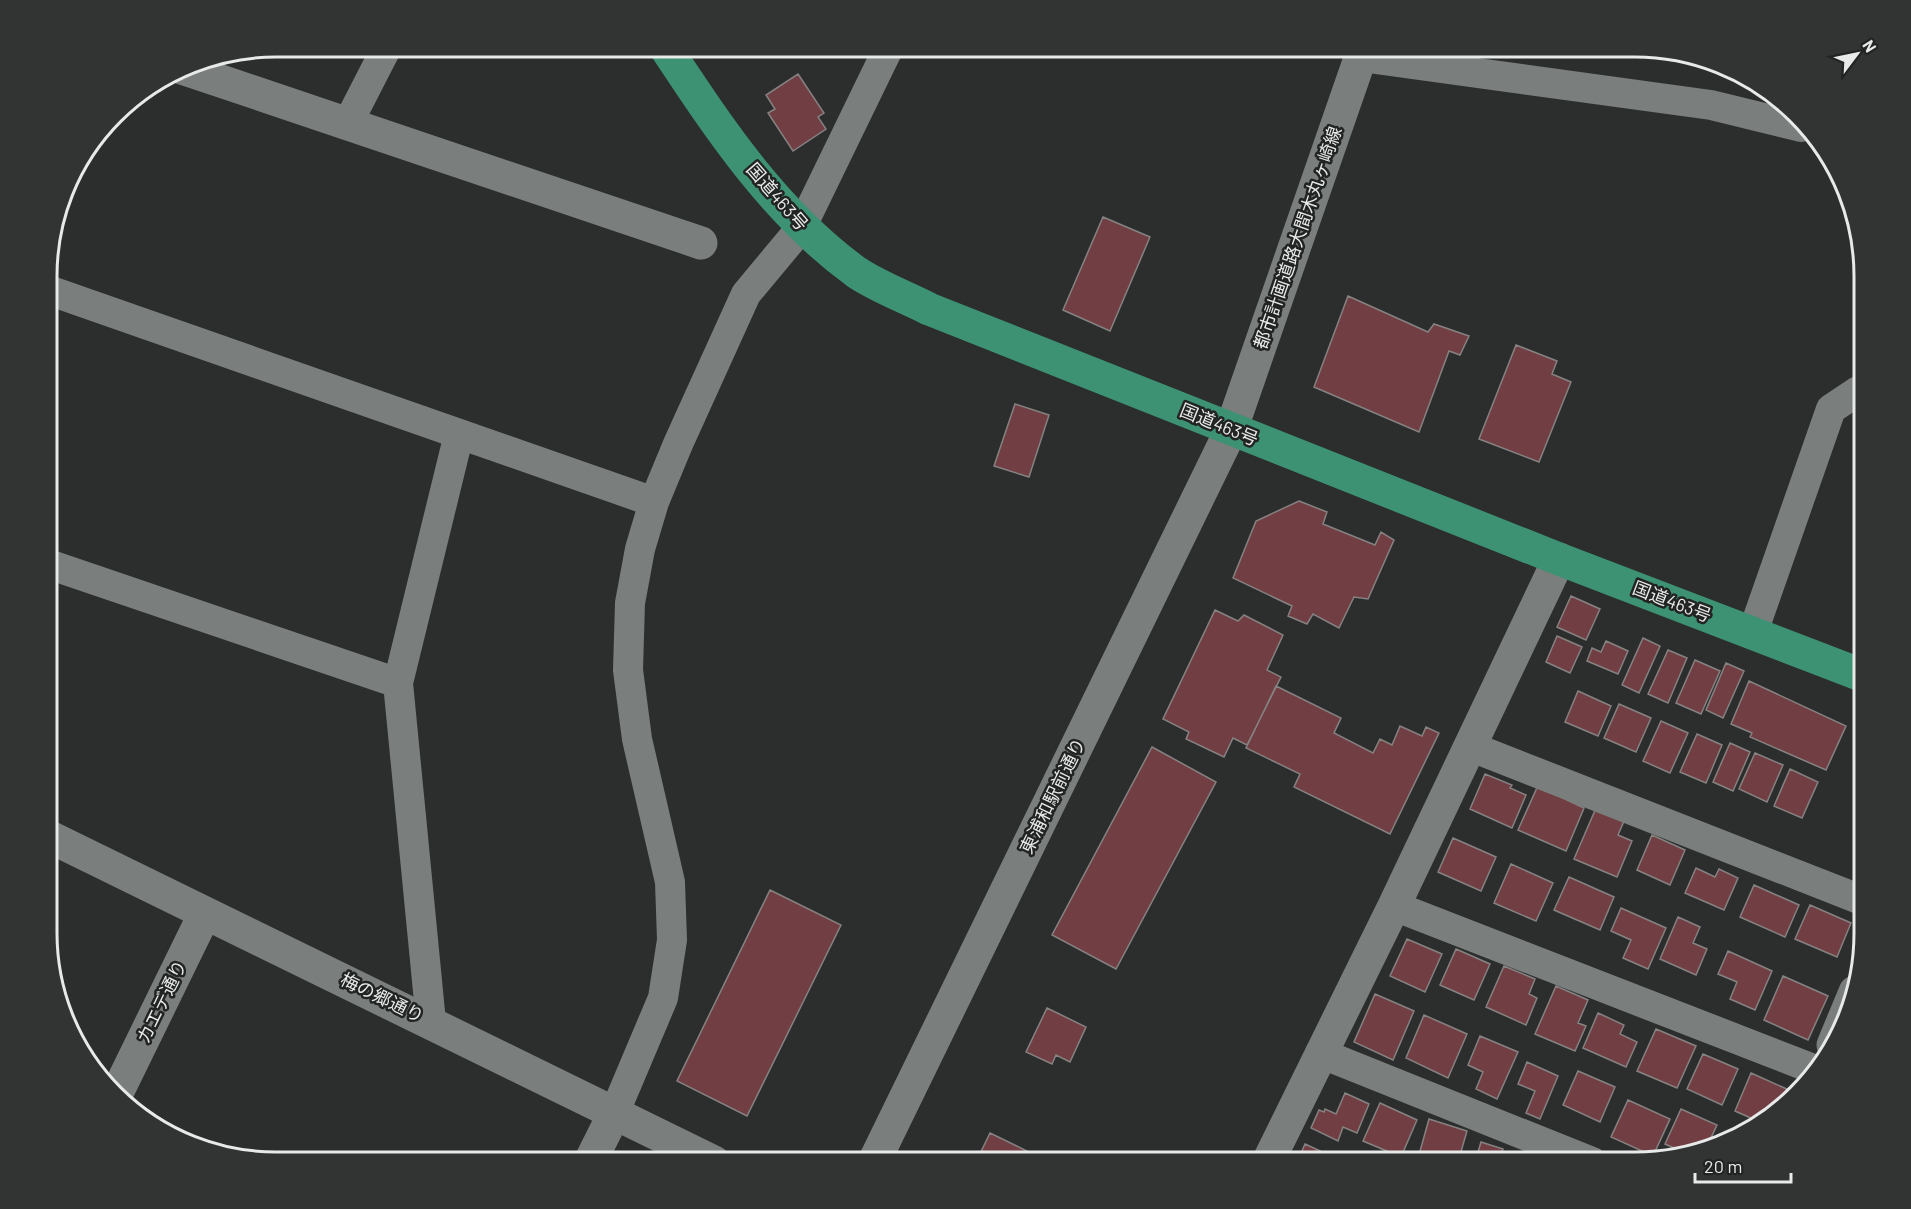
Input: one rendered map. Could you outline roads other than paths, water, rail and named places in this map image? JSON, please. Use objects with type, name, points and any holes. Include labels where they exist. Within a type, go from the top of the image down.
[{"type":"highway","name":"国道463号","points":[[673,57],[741,156],[801,228],[858,273],[929,309],[1559,559],[1854,672]]},
{"type":"street","points":[[348,123],[381,57]]},
{"type":"street","points":[[595,1152],[614,1114],[663,998],[672,940],[670,882],[637,739],[627,647],[635,570],[654,502],[746,294],[801,228],[884,57]]},
{"type":"street","name":"都市計画道路大間木丸ヶ崎線","points":[[1232,430],[1360,57]]},
{"type":"street","points":[[1395,57],[1711,105],[1794,125]]},
{"type":"street","points":[[196,73],[701,243]]},
{"type":"street","points":[[57,293],[654,502]]},
{"type":"street","points":[[1753,632],[1831,409],[1854,390]]},
{"type":"street","name":"東浦和駅前通り","points":[[879,1152],[1232,430]]},
{"type":"street","points":[[431,1022],[398,683],[459,434]]},
{"type":"street","points":[[1273,1152],[1394,906],[1559,559]]},
{"type":"street","points":[[57,567],[398,683]]},
{"type":"street","points":[[1469,747],[1854,897]]},
{"type":"street","name":"梅の郷通り","points":[[57,840],[693,1152]]},
{"type":"street","points":[[1394,906],[1808,1067]]},
{"type":"street","name":"カエデ通り","points":[[120,1087],[205,913]]},
{"type":"street","points":[[1320,1053],[1567,1152]]}]
